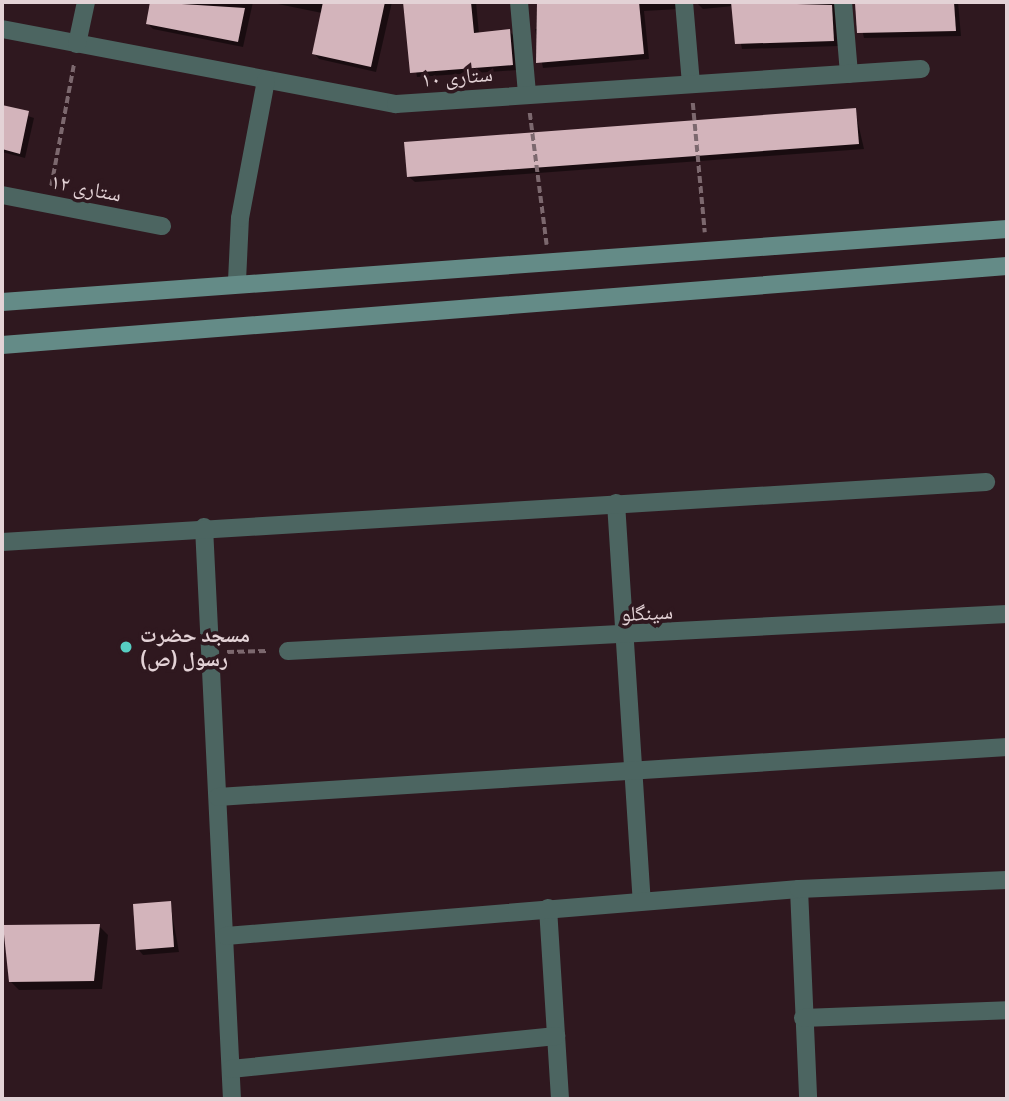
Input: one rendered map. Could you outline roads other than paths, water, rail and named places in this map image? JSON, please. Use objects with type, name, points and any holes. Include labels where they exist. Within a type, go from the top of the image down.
[{"type":"street","points":[[77,44],[86,2]]},
{"type":"street","points":[[519,2],[527,94]]},
{"type":"street","points":[[684,2],[691,84]]},
{"type":"street","points":[[844,2],[849,74]]},
{"type":"street","name":"ستاری ۱۰","points":[[2,29],[396,104],[921,69]]},
{"type":"street","points":[[237,281],[240,218],[266,80]]},
{"type":"street","name":"ستاری ۱۲","points":[[2,195],[162,226]]},
{"type":"street","points":[[2,302],[237,281],[1007,229]]},
{"type":"street","points":[[2,345],[1007,266]]},
{"type":"street","points":[[2,542],[205,527],[986,482]]},
{"type":"street","points":[[616,503],[642,900]]},
{"type":"street","points":[[205,527],[232,1099]]},
{"type":"street","name":"سینگلو","points":[[288,651],[625,637],[1007,614]]},
{"type":"street","points":[[218,797],[632,768],[1007,747]]},
{"type":"street","points":[[226,936],[642,900],[799,889],[1007,880]]},
{"type":"street","points":[[799,889],[807,1099]]},
{"type":"street","points":[[548,908],[560,1099]]},
{"type":"street","points":[[803,1018],[1007,1010]]},
{"type":"street","points":[[231,1069],[556,1037]]},
{"type":"place","name":"مسجد حضرت رسول (ص)","points":[[126,647]]}]
